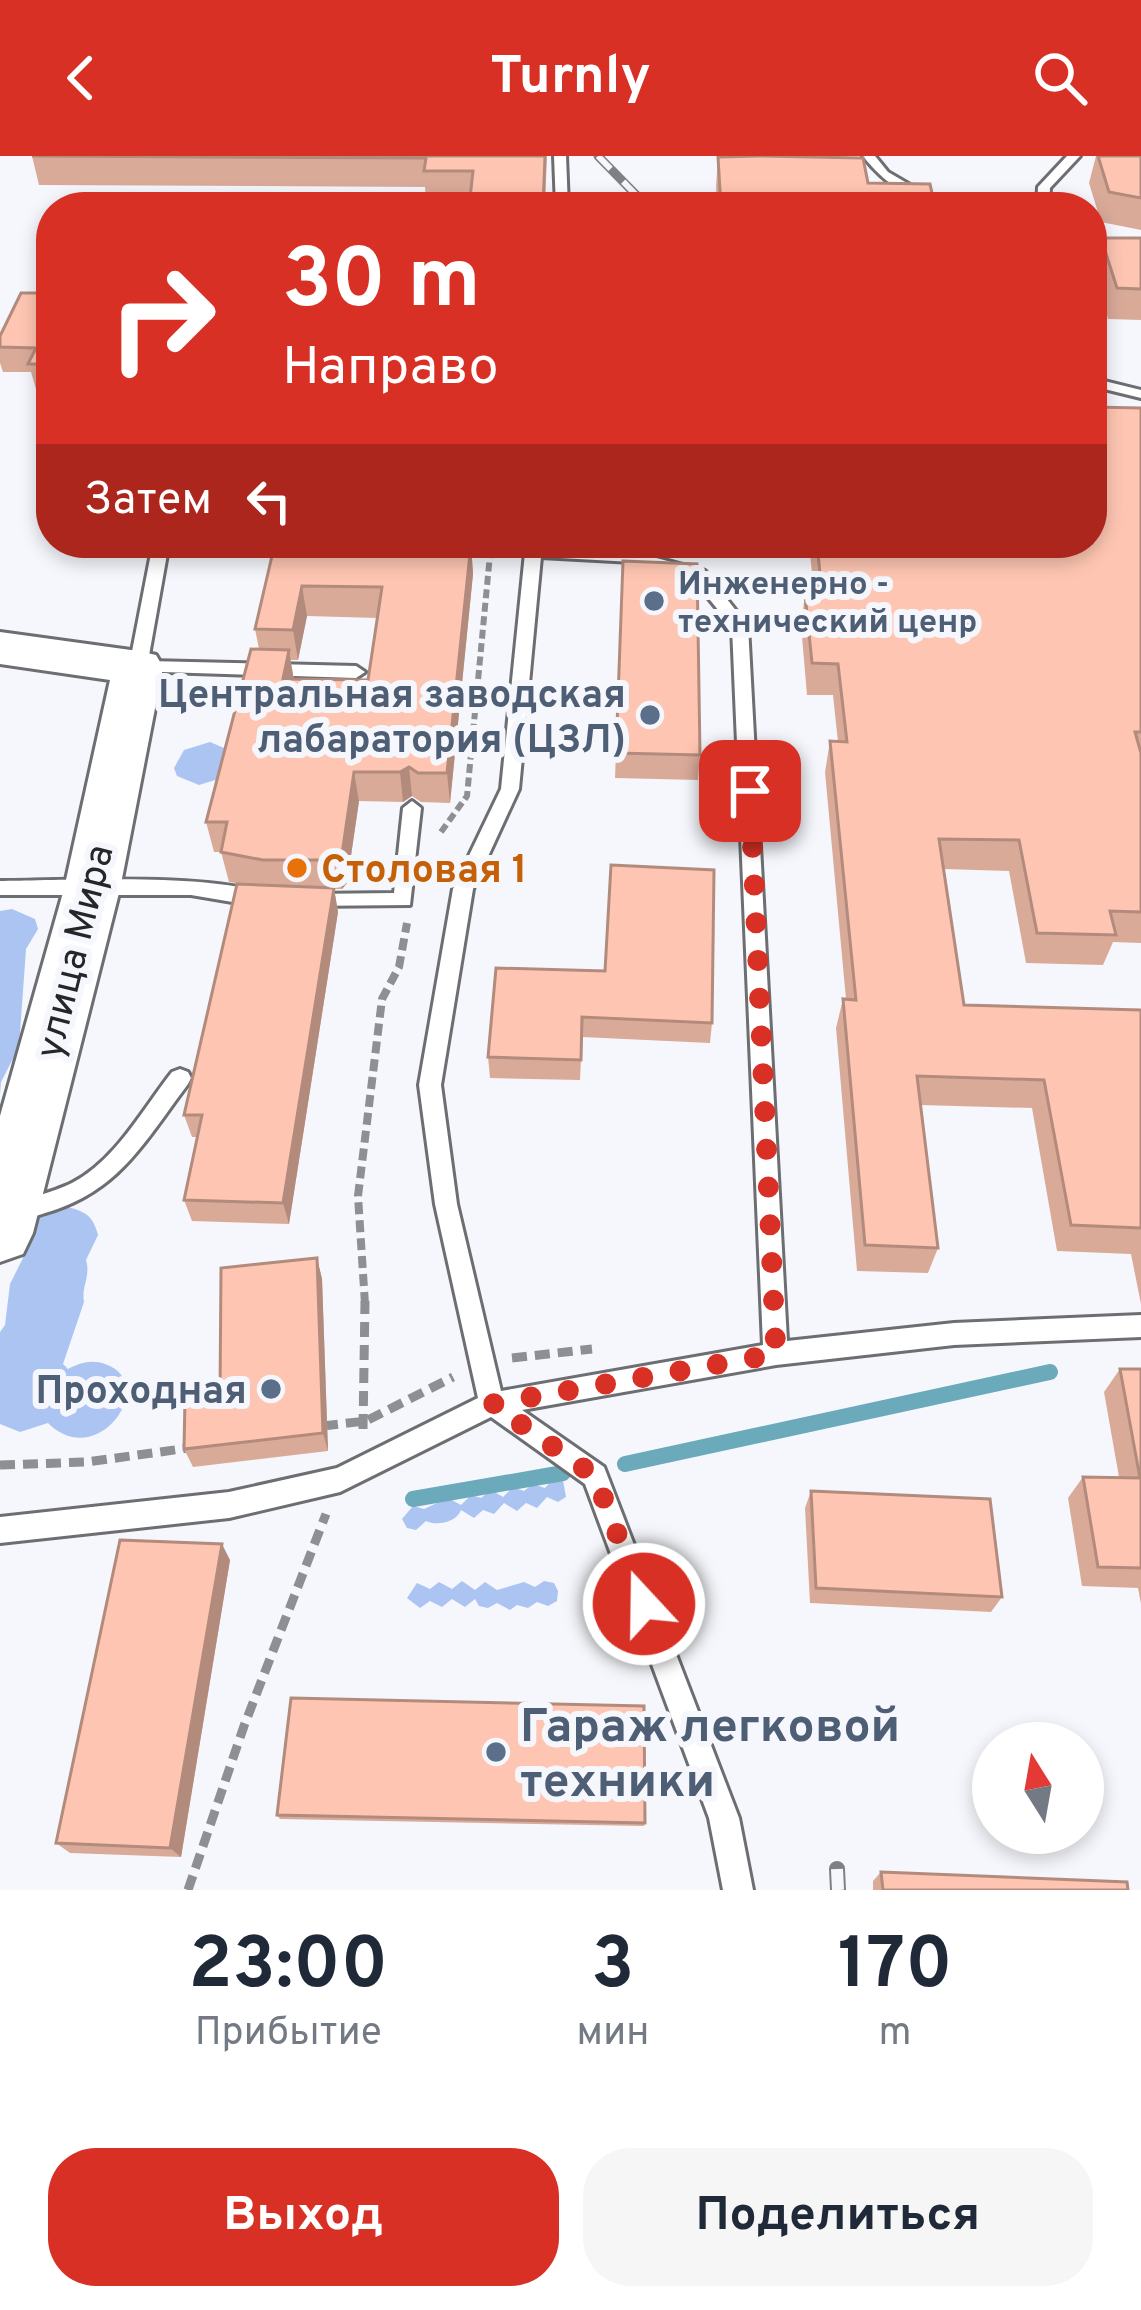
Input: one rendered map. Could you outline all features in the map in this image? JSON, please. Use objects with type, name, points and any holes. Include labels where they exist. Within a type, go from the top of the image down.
[{"type":"main road","points":[[0,648],[138,667]]},
{"type":"main road","name":"улица Мира","points":[[2,1224],[92,889],[138,667]]},
{"type":"lane","points":[[560,156],[561,192]]},
{"type":"lane","points":[[869,156],[884,175],[915,192]]},
{"type":"lane","points":[[1044,192],[1074,156]]},
{"type":"lane","points":[[1107,385],[1141,394]]},
{"type":"lane","points":[[158,558],[138,667],[356,671]]},
{"type":"lane","points":[[532,558],[510,789],[463,889],[430,1085],[446,1204],[492,1404],[595,1476],[724,1818],[737,1890]]},
{"type":"lane","points":[[638,558],[699,575],[740,626],[776,1354]]},
{"type":"lane","points":[[0,887],[191,888],[269,901],[403,900],[412,808]]},
{"type":"lane","points":[[2,1224],[69,1199],[118,1166],[180,1078]]},
{"type":"lane","points":[[0,1530],[229,1505],[340,1480],[492,1404],[776,1354],[954,1334],[1141,1326]]},
{"type":"path","points":[[430,848],[466,796],[490,558]]},
{"type":"path","points":[[188,1890],[244,1726],[366,1421],[358,1196],[382,1000],[398,967],[410,906]]},
{"type":"shaded area","points":[[210,742],[231,751],[225,777],[199,785],[177,776],[174,768],[184,750]]},
{"type":"shaded area","points":[[12,909],[35,919],[38,929],[26,949],[19,1047],[1,1082],[0,1095],[0,911]]},
{"type":"shaded area","points":[[68,1207],[88,1216],[98,1235],[86,1260],[84,1302],[63,1364],[68,1369],[86,1362],[105,1364],[120,1374],[126,1388],[116,1419],[103,1431],[86,1437],[67,1436],[48,1423],[20,1432],[0,1424],[0,1332],[10,1284],[23,1258],[20,1247],[35,1219]]},
{"type":"shaded area","points":[[554,1478],[563,1480],[566,1497],[558,1502],[547,1497],[537,1508],[526,1503],[517,1511],[504,1503],[494,1514],[483,1510],[474,1518],[461,1510],[450,1521],[426,1521],[416,1530],[407,1528],[402,1519],[413,1506],[424,1509],[448,1498],[461,1505],[471,1495],[481,1498],[491,1490],[503,1497],[513,1487],[524,1491],[533,1484],[545,1488]]},
{"type":"shaded area","points":[[462,1581],[475,1590],[485,1582],[497,1590],[524,1582],[535,1587],[544,1581],[554,1583],[557,1601],[510,1610],[497,1603],[479,1606],[475,1599],[465,1607],[452,1599],[442,1607],[430,1601],[420,1608],[407,1598],[417,1583],[430,1589],[439,1582],[452,1589]]},
{"type":"building","points":[[32,156],[545,156],[544,192],[471,192],[473,171],[424,171],[426,158]]},
{"type":"building","points":[[1098,156],[1141,156],[1141,198],[1109,192]]},
{"type":"building","points":[[718,157],[863,158],[868,183],[930,184],[932,192],[720,192]]},
{"type":"building","points":[[1107,238],[1141,238],[1141,289],[1117,288],[1107,257]]},
{"type":"building","points":[[21,293],[36,293],[36,348],[0,347],[0,336]]},
{"type":"building","points":[[1107,407],[1141,408],[1141,732],[1135,732],[1141,753],[1141,912],[1110,911],[1116,935],[1037,933],[1019,840],[939,839],[964,1005],[1141,1010],[1141,1228],[1071,1225],[1044,1080],[917,1076],[938,1248],[865,1245],[843,999],[856,1000],[830,741],[847,742],[838,664],[812,663],[805,594],[822,594],[818,558],[1107,558]]},
{"type":"building","points":[[272,558],[470,558],[447,773],[418,773],[409,767],[400,772],[354,772],[342,854],[337,860],[263,860],[221,852],[227,822],[206,822],[251,649],[289,650],[283,679],[368,680],[382,587],[302,586],[293,630],[255,629]]},
{"type":"building","points":[[623,561],[697,564],[700,755],[616,753]]},
{"type":"building","points":[[611,865],[714,870],[712,1023],[582,1017],[581,1060],[488,1057],[496,968],[605,971]]},
{"type":"building","points":[[237,884],[334,888],[283,1203],[184,1200],[202,1115],[184,1115]]},
{"type":"building","points":[[317,1258],[323,1433],[184,1449],[185,1399],[220,1396],[221,1268]]},
{"type":"building","points":[[1120,1369],[1141,1369],[1141,1568],[1098,1567],[1083,1477],[1140,1478]]},
{"type":"building","points":[[811,1491],[990,1499],[1002,1597],[816,1588]]},
{"type":"building","points":[[120,1540],[222,1544],[170,1848],[56,1843]]},
{"type":"building","points":[[291,1698],[644,1706],[645,1823],[277,1815]]},
{"type":"building","points":[[881,1872],[1127,1882],[1128,1890],[883,1890]]},
{"type":"waterway","points":[[625,1464],[1050,1372]]},
{"type":"waterway","points":[[413,1499],[563,1473]]},
{"type":"railway","points":[[598,156],[633,192]]},
{"type":"railway","points":[[837,1869],[838,1890]]},
{"type":"place","name":"Инженерно - технический ценр","points":[[654,601]]},
{"type":"place","name":"Центральная заводская лабаратория (ЦЗЛ)","points":[[650,715]]},
{"type":"place","name":"Столовая 1","points":[[297,868]]},
{"type":"place","name":"Проходная","points":[[271,1389]]},
{"type":"place","name":"Гараж легковой техники","points":[[496,1752]]},
{"type":"route","points":[[644,1604],[595,1476],[492,1404],[776,1354],[750,791]]}]
